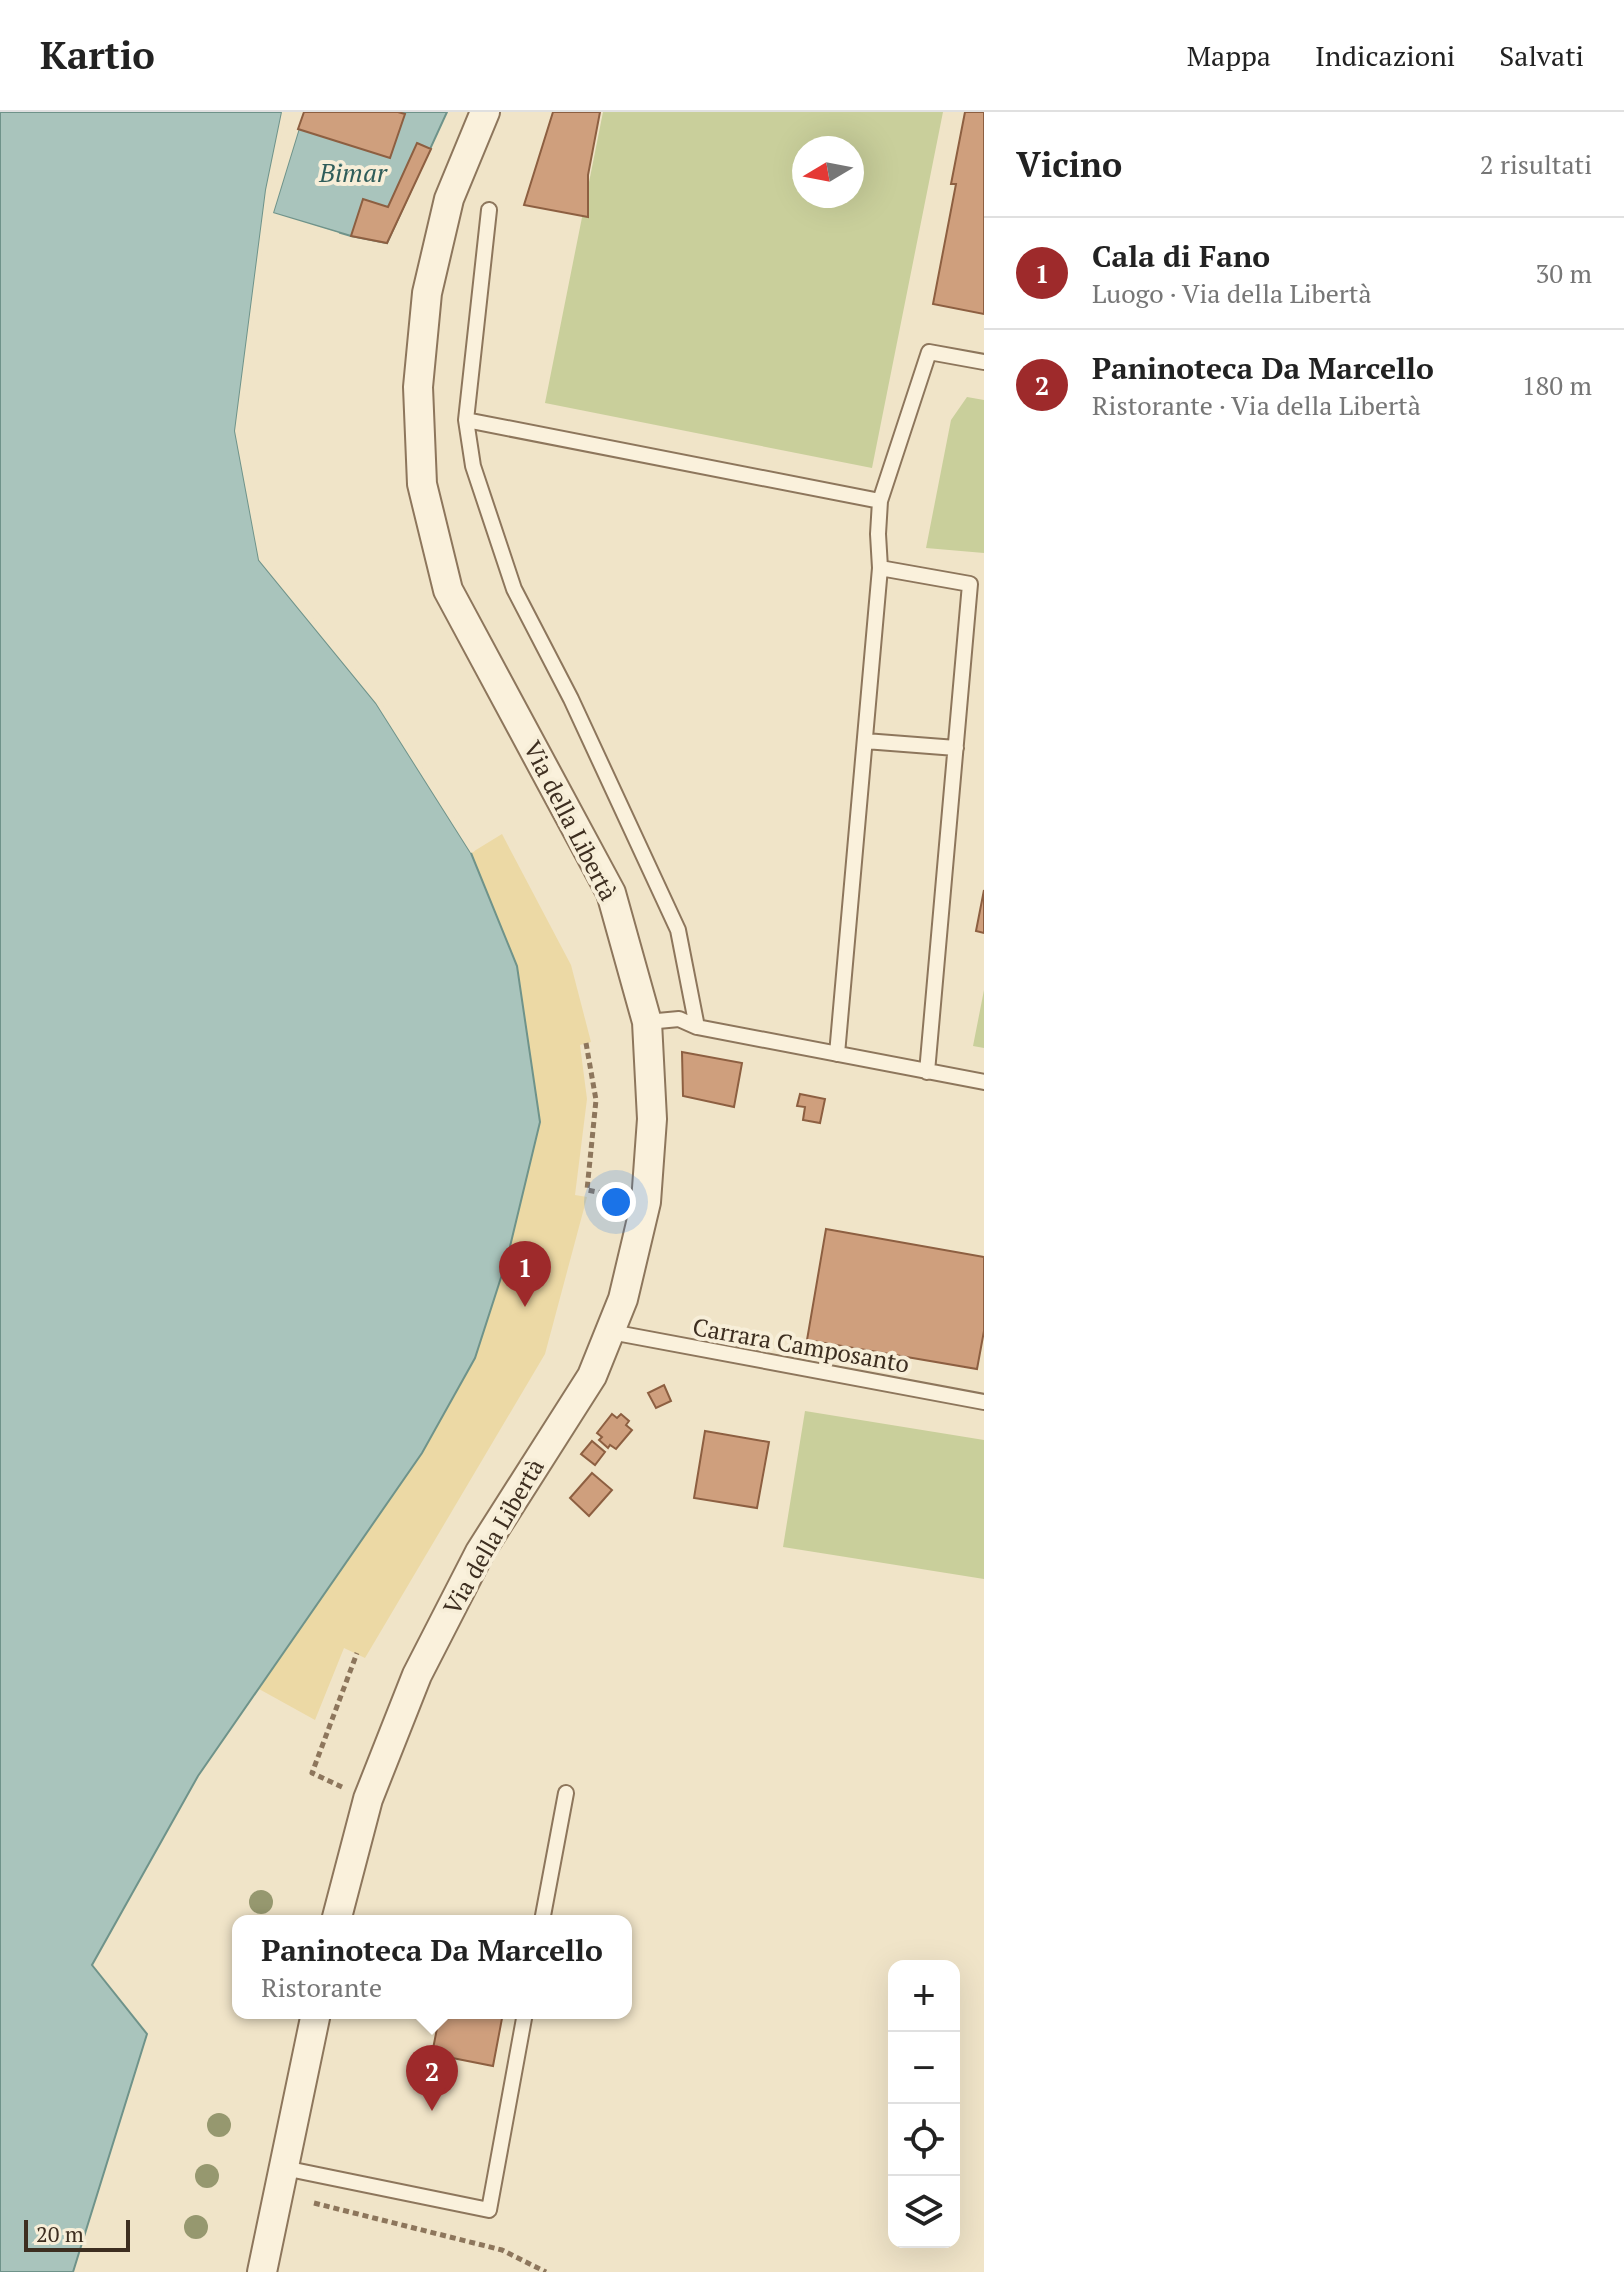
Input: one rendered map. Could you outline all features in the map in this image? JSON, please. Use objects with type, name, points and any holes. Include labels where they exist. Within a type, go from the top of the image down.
[{"type":"street","name":"Via della Libertà","points":[[338,1915],[368,1799],[417,1675],[480,1552],[592,1376],[623,1299],[646,1202],[652,1119],[647,1022],[611,893],[448,590],[422,484],[418,387],[427,293],[449,199],[485,112]]},
{"type":"street","points":[[262,2272],[315,2019]]},
{"type":"lane","points":[[489,210],[466,420],[473,466],[514,589],[571,699],[678,930],[697,1027]]},
{"type":"lane","points":[[837,1054],[880,568],[880,501],[929,352],[984,362]]},
{"type":"lane","points":[[466,420],[880,501]]},
{"type":"lane","points":[[880,568],[970,584],[927,1072]]},
{"type":"lane","points":[[865,741],[956,748]]},
{"type":"lane","points":[[647,1022],[679,1019],[697,1027],[984,1082]]},
{"type":"lane","name":"Carrara Camposanto","points":[[611,1332],[984,1402]]},
{"type":"lane","points":[[543,1915],[566,1793]]},
{"type":"lane","points":[[281,2181],[489,2210],[524,2019]]},
{"type":"path","points":[[586,1043],[596,1100],[587,1190],[621,1196]]},
{"type":"path","points":[[619,1207],[623,1184]]},
{"type":"path","points":[[351,1778],[346,1792],[312,1773],[357,1653]]},
{"type":"path","points":[[281,2181],[502,2250],[546,2272]]},
{"type":"green space","points":[[603,112],[943,112],[872,468],[545,403]]},
{"type":"green space","points":[[967,397],[984,400],[984,553],[926,548],[951,420]]},
{"type":"green space","points":[[984,990],[984,1048],[973,1046]]},
{"type":"green space","points":[[805,1411],[984,1440],[984,1579],[783,1547]]},
{"type":"sand","points":[[502,834],[571,965],[591,1042],[580,1045],[587,1099],[575,1195],[587,1197],[545,1354],[365,1658],[344,1648],[315,1720],[259,1689],[422,1453],[517,966],[471,853]]},
{"type":"water","points":[[0,112],[282,112],[266,190],[235,431],[259,560],[376,703],[471,853],[517,966],[540,1122],[507,1259],[475,1358],[422,1453],[198,1776],[92,1965],[147,2034],[73,2272],[0,2272]]},
{"type":"water","name":"Bimar","points":[[304,112],[447,112],[387,243],[273,213]]},
{"type":"pier","points":[[282,112],[286,112],[270,190],[239,431],[263,558],[380,700],[475,851],[471,853],[376,703],[259,560],[235,431],[266,190]]},
{"type":"pier","points":[[300,112],[304,112],[273,213],[339,233],[338,237],[269,214]]},
{"type":"building","points":[[304,112],[405,114],[390,158],[298,129]]},
{"type":"building","points":[[553,112],[600,112],[588,175],[588,217],[524,205]]},
{"type":"building","points":[[965,112],[984,112],[984,314],[933,304],[956,184],[951,184]]},
{"type":"building","points":[[417,143],[431,149],[387,243],[351,236],[363,199],[388,207]]},
{"type":"building","points":[[984,890],[984,933],[976,931]]},
{"type":"building","points":[[682,1052],[742,1063],[734,1107],[683,1096]]},
{"type":"building","points":[[800,1094],[825,1099],[820,1123],[803,1120],[805,1107],[797,1106]]},
{"type":"building","points":[[826,1229],[984,1257],[984,1331],[977,1369],[807,1340]]},
{"type":"building","points":[[664,1385],[671,1401],[656,1408],[648,1393]]},
{"type":"building","points":[[612,1414],[617,1418],[621,1414],[629,1421],[626,1425],[632,1430],[616,1449],[610,1445],[608,1448],[599,1440],[602,1437],[597,1433]]},
{"type":"building","points":[[705,1431],[769,1442],[757,1508],[694,1498]]},
{"type":"building","points":[[592,1441],[605,1452],[595,1465],[581,1454]]},
{"type":"building","points":[[592,1473],[612,1490],[589,1516],[570,1498]]},
{"type":"building","points":[[439,2019],[502,2019],[493,2066],[432,2054]]},
{"type":"place","name":"Cala di Fano","points":[[525,1307]]},
{"type":"place","name":"Paninoteca Da Marcello","points":[[432,2111]]}]
